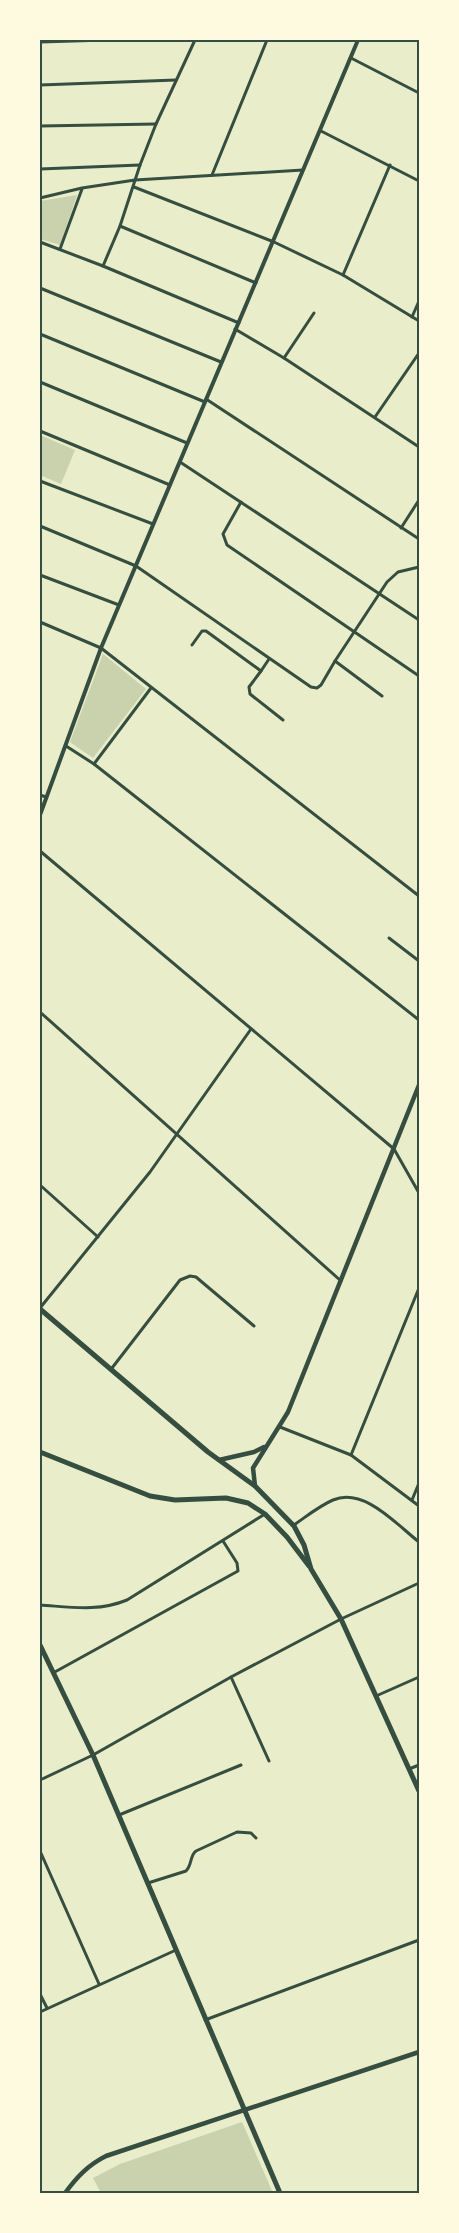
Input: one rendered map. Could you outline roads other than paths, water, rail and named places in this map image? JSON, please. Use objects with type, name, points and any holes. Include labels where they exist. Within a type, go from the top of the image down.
[{"type":"main road","points":[[257,1488],[253,1468],[267,1444],[280,1427],[341,1281],[419,1085]]},
{"type":"main road","points":[[40,1308],[175,1424],[273,1502],[294,1526],[304,1545],[311,1569]]},
{"type":"main road","points":[[219,1460],[254,1452],[267,1444]]},
{"type":"main road","points":[[40,1452],[150,1496],[175,1500],[226,1498],[240,1500],[256,1507],[265,1514],[287,1537],[311,1569],[341,1619],[419,1790]]},
{"type":"main road","points":[[40,1645],[92,1755],[204,2020],[280,2193]]},
{"type":"main road","points":[[65,2193],[76,2178],[96,2161],[141,2143],[244,2111],[419,2052]]},
{"type":"street","points":[[40,42],[107,40]]},
{"type":"street","points":[[102,266],[120,226],[156,124],[196,40]]},
{"type":"street","points":[[212,175],[267,40]]},
{"type":"street","points":[[40,815],[101,648],[235,329],[257,284],[358,40]]},
{"type":"street","points":[[351,58],[419,92]]},
{"type":"street","points":[[40,85],[176,80]]},
{"type":"street","points":[[40,126],[156,124]]},
{"type":"street","points":[[321,131],[419,181]]},
{"type":"street","points":[[40,169],[140,165]]},
{"type":"street","points":[[343,275],[390,165]]},
{"type":"street","points":[[40,198],[82,188],[135,180],[303,170]]},
{"type":"street","points":[[134,187],[274,242],[343,275],[419,321]]},
{"type":"street","points":[[60,249],[82,188]]},
{"type":"street","points":[[120,226],[257,284]]},
{"type":"street","points":[[40,242],[238,323]]},
{"type":"street","points":[[40,288],[221,362]]},
{"type":"street","points":[[412,317],[419,301]]},
{"type":"street","points":[[284,358],[314,313]]},
{"type":"street","points":[[235,329],[284,358],[419,447]]},
{"type":"street","points":[[40,334],[205,400],[419,539]]},
{"type":"street","points":[[376,417],[419,353]]},
{"type":"street","points":[[40,382],[188,443]]},
{"type":"street","points":[[40,431],[170,485]]},
{"type":"street","points":[[180,462],[419,620]]},
{"type":"street","points":[[40,480],[153,524]]},
{"type":"street","points":[[401,528],[419,500]]},
{"type":"street","points":[[241,502],[223,534],[227,545],[353,633],[419,676]]},
{"type":"street","points":[[40,526],[136,566],[315,688],[320,685],[392,576],[419,567]]},
{"type":"street","points":[[40,575],[119,605]]},
{"type":"street","points":[[40,622],[101,648],[419,896]]},
{"type":"street","points":[[192,645],[202,631],[206,631],[261,671]]},
{"type":"street","points":[[269,658],[250,687],[250,694],[283,720]]},
{"type":"street","points":[[335,661],[382,696]]},
{"type":"street","points":[[94,764],[152,688]]},
{"type":"street","points":[[66,746],[94,764],[419,1020]]},
{"type":"street","points":[[40,795],[46,797]]},
{"type":"street","points":[[40,851],[394,1149],[419,1194]]},
{"type":"street","points":[[389,938],[419,961]]},
{"type":"street","points":[[40,1012],[341,1281]]},
{"type":"street","points":[[40,1308],[177,1135],[251,1029]]},
{"type":"street","points":[[40,1185],[98,1237]]},
{"type":"street","points":[[112,1368],[180,1280],[185,1278],[196,1277],[254,1326]]},
{"type":"street","points":[[351,1455],[419,1288]]},
{"type":"street","points":[[280,1427],[351,1455],[419,1506]]},
{"type":"street","points":[[412,1500],[419,1483]]},
{"type":"street","points":[[294,1526],[334,1499],[344,1496],[355,1497],[368,1501],[419,1542]]},
{"type":"street","points":[[40,1605],[100,1609],[116,1605],[265,1514]]},
{"type":"street","points":[[53,1673],[238,1571],[237,1563],[223,1541]]},
{"type":"street","points":[[40,1780],[92,1755],[231,1677],[341,1619],[419,1584]]},
{"type":"street","points":[[231,1677],[269,1761]]},
{"type":"street","points":[[376,1696],[419,1677]]},
{"type":"street","points":[[118,1816],[241,1765]]},
{"type":"street","points":[[410,1770],[419,1765]]},
{"type":"street","points":[[146,1883],[186,1871],[190,1867],[193,1853],[237,1832],[251,1833],[256,1838]]},
{"type":"street","points":[[40,1852],[99,1984]]},
{"type":"street","points":[[204,2020],[419,1940]]},
{"type":"street","points":[[40,2012],[176,1950]]},
{"type":"street","points":[[40,1994],[47,2008]]}]
